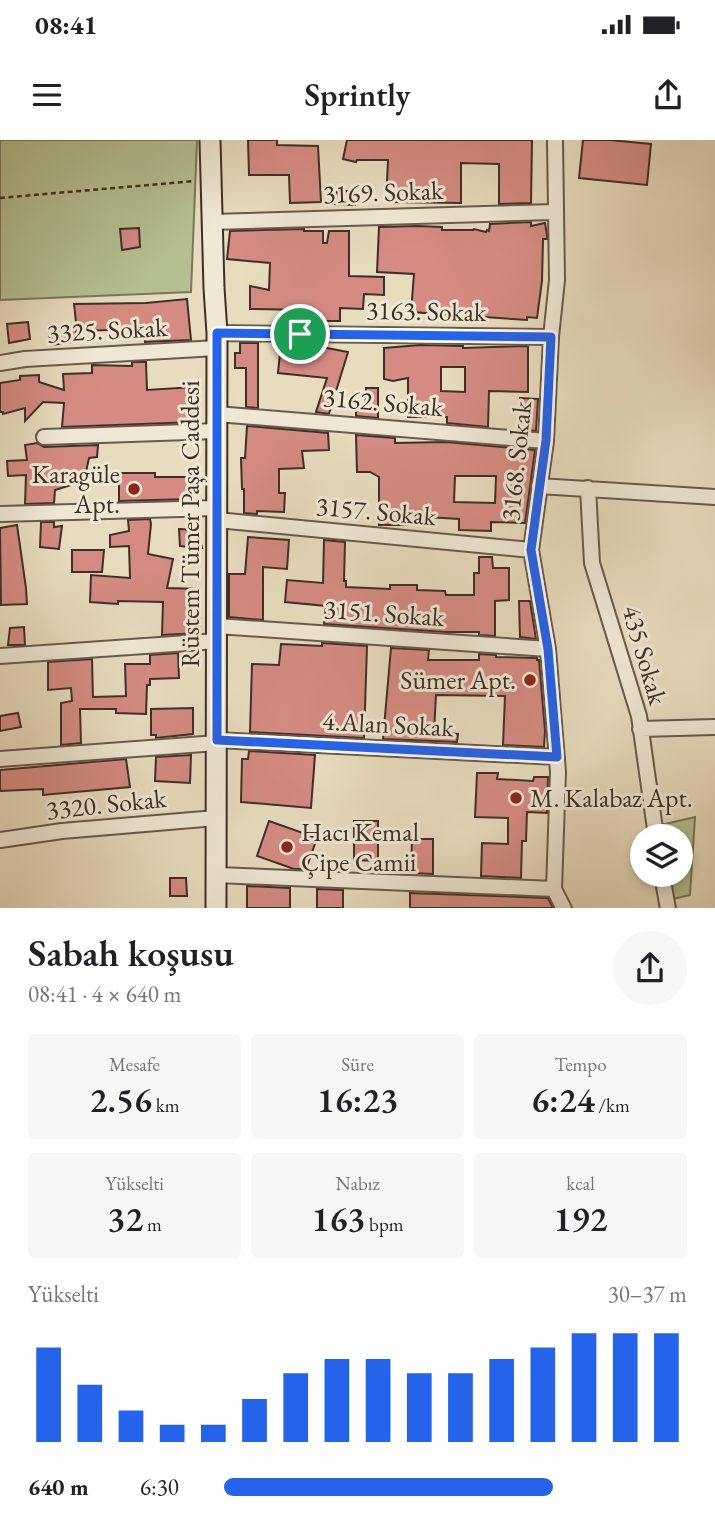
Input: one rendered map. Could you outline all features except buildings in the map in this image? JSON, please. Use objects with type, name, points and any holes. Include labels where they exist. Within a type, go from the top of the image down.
[{"type":"street","name":"Rüstem Tümer Paşa Caddesi","points":[[210,140],[217,341],[216,908]]},
{"type":"street","name":"3168. Sokak","points":[[555,140],[557,280],[546,440],[531,550],[548,649],[557,757],[554,889],[564,908]]},
{"type":"street","name":"3169. Sokak","points":[[212,222],[555,212]]},
{"type":"street","name":"3163. Sokak","points":[[217,341],[551,337]]},
{"type":"street","name":"3325. Sokak","points":[[0,363],[217,341]]},
{"type":"street","name":"3162. Sokak","points":[[44,437],[217,423],[546,440]]},
{"type":"street","points":[[539,486],[715,496]]},
{"type":"street","name":"435 Sokak","points":[[588,488],[592,564],[639,716],[654,824]]},
{"type":"street","name":"3157. Sokak","points":[[0,514],[217,514],[531,550]]},
{"type":"street","name":"3151. Sokak","points":[[0,656],[217,633],[548,649]]},
{"type":"street","points":[[640,729],[715,727]]},
{"type":"street","name":"4.Alan Sokak","points":[[0,759],[217,741],[557,757]]},
{"type":"street","name":"3320. Sokak","points":[[0,840],[62,831],[216,818]]},
{"type":"street","points":[[216,875],[554,889]]},
{"type":"street","points":[[664,887],[668,908]]},
{"type":"path","points":[[0,198],[211,179]]},
{"type":"green space","points":[[0,140],[197,140],[191,292],[0,300]]},
{"type":"green space","points":[[695,817],[693,848],[693,824],[665,824]]},
{"type":"green space","points":[[670,887],[691,887],[690,895],[673,899]]},
{"type":"place","name":"Karagüle Apt.","points":[[134,489]]},
{"type":"place","name":"Sümer Apt.","points":[[530,680]]},
{"type":"place","name":"M. Kalabaz Apt.","points":[[516,798]]},
{"type":"place","name":"Hacı Kemal Çipe Camii","points":[[287,847]]},
{"type":"route","points":[[217,333],[300,334],[551,337],[546,440],[531,550],[548,649],[557,757],[217,740],[217,333]]}]
